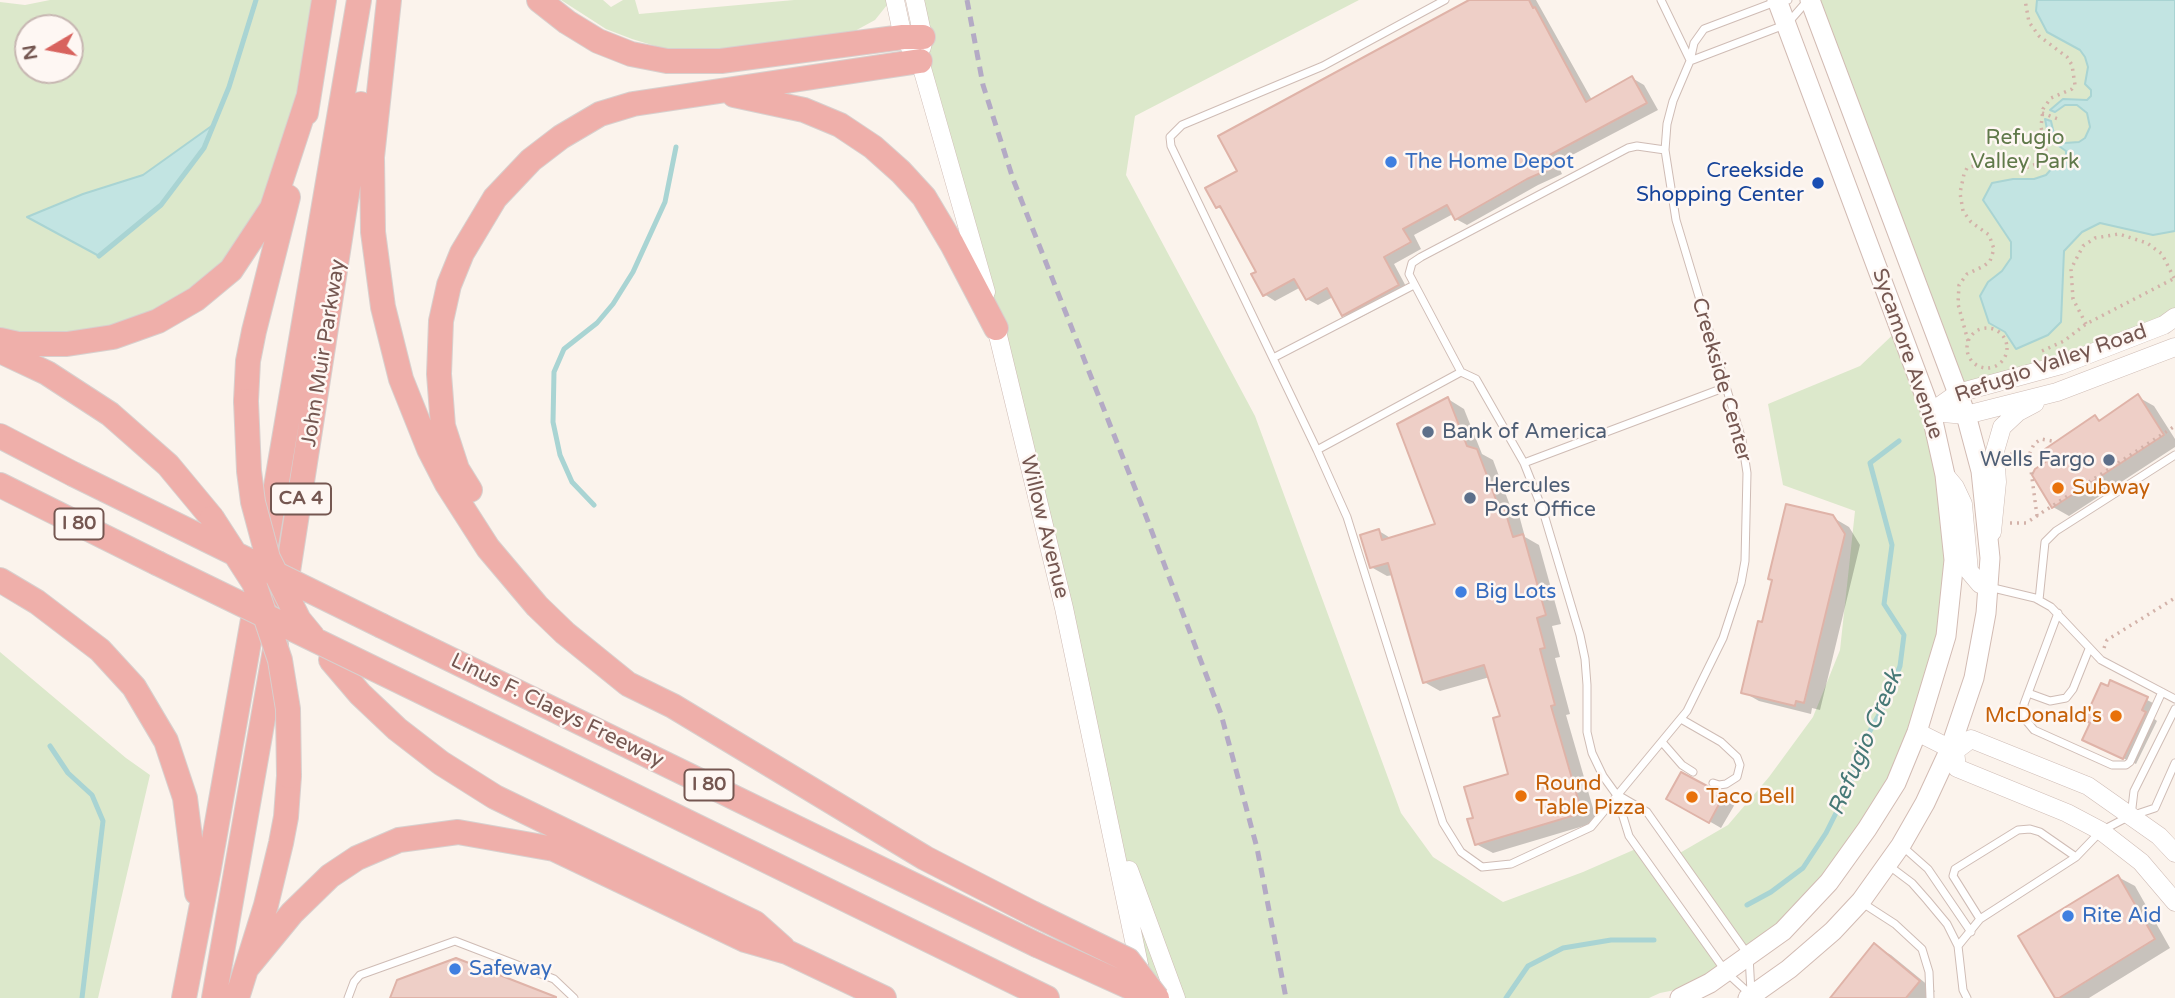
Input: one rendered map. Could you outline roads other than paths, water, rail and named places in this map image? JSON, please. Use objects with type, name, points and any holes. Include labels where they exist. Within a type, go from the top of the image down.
[{"type":"highway","points":[[324,0],[299,155],[248,361],[246,401],[250,481],[268,558],[299,620],[360,694],[397,730],[495,797],[755,923],[787,952]]},
{"type":"highway","name":"John Muir Parkway","points":[[184,998],[229,754],[359,0]]},
{"type":"highway","points":[[388,0],[373,144],[373,232],[377,269],[390,340],[414,413],[435,461],[488,548],[528,597],[565,633],[628,684],[673,706],[925,858],[1128,960],[1156,998]]},
{"type":"highway","name":"John Muir Parkway","points":[[214,998],[294,541],[367,73],[388,0]]},
{"type":"highway","points":[[539,0],[598,41],[631,54],[667,61],[721,61],[916,45]]},
{"type":"highway","points":[[673,706],[590,639],[535,583],[492,527],[457,469],[443,426],[439,374],[441,321],[449,285],[462,253],[495,198],[531,160],[561,136],[600,114],[633,104],[716,92],[916,45]]},
{"type":"highway","points":[[716,92],[804,110],[839,125],[873,147],[924,197],[996,328]]},
{"type":"highway","points":[[0,340],[18,344],[67,344],[113,337],[158,321],[196,299],[231,270],[272,208],[308,98]]},
{"type":"highway","points":[[0,351],[47,373],[110,414],[168,465],[212,518],[254,583],[280,660],[288,709],[289,776],[281,843],[266,905],[237,998]]},
{"type":"highway","name":"Linus F. Claeys Freeway","points":[[0,436],[382,626],[1037,945],[1156,998]]},
{"type":"highway","name":"Linus F. Claeys Freeway","points":[[0,485],[1045,997]]},
{"type":"highway","points":[[0,580],[37,602],[100,650],[134,688],[166,741],[185,798],[200,911]]},
{"type":"highway","points":[[246,969],[292,913],[330,876],[357,858],[399,841],[458,832],[554,849],[745,940],[787,952],[884,998]]},
{"type":"main road","name":"Sycamore Avenue","points":[[1680,998],[1726,972],[1783,931],[1829,882],[1896,783],[1917,732],[1946,636],[1954,560],[1945,475],[1931,412],[1777,0]]},
{"type":"main road","name":"Sycamore Avenue","points":[[1751,997],[1789,969],[1861,901],[1888,865],[1925,803],[1953,750],[1974,678],[1986,612],[1990,558],[1981,471],[1966,415],[1809,0]]},
{"type":"street","name":"Willow Avenue","points":[[895,0],[916,45],[996,328],[1064,608],[1147,998]]},
{"type":"street","name":"Willow Avenue","points":[[915,0],[916,45]]},
{"type":"street","name":"Refugio Valley Road","points":[[1931,412],[1958,393],[2061,365],[2169,321]]},
{"type":"street","name":"Refugio Valley Road","points":[[1931,412],[1966,415],[2057,392],[2175,349]]},
{"type":"street","points":[[1990,558],[1997,482],[1995,451],[2002,428],[2018,412],[2057,392]]},
{"type":"street","points":[[1945,475],[1955,487],[1963,504],[1969,571],[1980,584],[1988,586]]},
{"type":"street","points":[[1917,732],[1953,750]]},
{"type":"street","points":[[1953,750],[1971,739],[2088,786],[2158,836],[2175,853]]},
{"type":"street","points":[[1953,750],[1957,768],[2067,813],[2101,831],[2141,862],[2175,902]]},
{"type":"street","points":[[1105,798],[1146,920],[1176,998]]},
{"type":"lane","name":"Creekside Center","points":[[1445,0],[1323,66],[1182,125],[1170,137],[1171,146],[1347,517],[1443,823],[1461,852],[1482,867],[1511,864],[1591,827],[1681,719],[1697,693],[1723,638],[1741,583],[1745,561],[1747,473],[1742,440],[1676,219],[1665,149],[1667,124],[1694,43],[1704,29],[1777,0],[1788,0]]},
{"type":"lane","points":[[1661,0],[1690,61],[1787,24],[1809,0]]},
{"type":"lane","points":[[1665,149],[1637,146],[1628,148],[1421,257],[1412,263],[1409,274],[1461,372],[1476,379],[1524,463],[1544,511],[1580,635],[1587,685],[1587,732],[1592,753],[1603,776],[1616,794],[1629,836],[1726,972],[1751,997]]},
{"type":"lane","points":[[1273,358],[1414,285]]},
{"type":"lane","points":[[2169,321],[2175,349]]},
{"type":"lane","points":[[1317,450],[1461,372]]},
{"type":"lane","points":[[1524,463],[1726,387]]},
{"type":"lane","points":[[2039,600],[2045,542],[2056,531],[2175,455]]},
{"type":"lane","points":[[1988,586],[2039,600],[2058,613],[2097,656],[2175,699]]},
{"type":"lane","points":[[2058,613],[2024,704],[2024,719],[2034,730],[2112,765],[2126,765],[2130,762],[2162,692]]},
{"type":"lane","points":[[2028,693],[2050,701],[2066,698],[2073,689],[2090,649]]},
{"type":"lane","points":[[2131,816],[2134,791],[2175,709]]},
{"type":"lane","points":[[1681,719],[1721,742],[1737,757],[1740,765],[1737,777],[1726,784],[1718,785],[1713,782]]},
{"type":"lane","points":[[1662,742],[1682,765],[1693,772]]},
{"type":"lane","points":[[1958,946],[1980,919],[2076,857],[2101,831],[2155,808],[2175,763]]},
{"type":"lane","points":[[1616,794],[1647,811],[1749,956],[1751,997]]},
{"type":"lane","points":[[1980,919],[1953,876],[1955,869],[2018,830],[2029,829],[2055,841],[2076,857]]},
{"type":"lane","points":[[1901,845],[1928,869],[1971,932]]},
{"type":"lane","points":[[1888,865],[1912,883],[1947,924],[1958,946],[1963,990],[1967,998]]},
{"type":"lane","points":[[1861,901],[1895,924],[1922,949],[1929,972],[1930,998]]},
{"type":"lane","points":[[348,998],[360,975],[455,941],[554,979],[574,998]]},
{"type":"water","points":[[2037,0],[2175,0],[2175,231],[2153,235],[2100,223],[2082,232],[2064,251],[2061,322],[2048,335],[2016,349],[2005,332],[1989,323],[1980,296],[1988,282],[2002,271],[2011,258],[2011,242],[1983,200],[1992,183],[2034,179],[2046,175],[2066,159],[2066,151],[2049,139],[2045,119],[2051,121],[2054,134],[2065,143],[2079,142],[2085,138],[2090,127],[2087,113],[2077,105],[2065,105],[2055,112],[2050,110],[2063,99],[2087,100],[2091,96],[2091,90],[2085,84],[2088,67],[2085,57],[2080,50],[2047,32],[2036,11]]},
{"type":"water","points":[[213,125],[204,148],[161,205],[99,256],[27,217],[83,194],[143,175]]},
{"type":"waterway","points":[[99,256],[161,205],[204,148],[229,87],[256,0]]},
{"type":"waterway","points":[[594,505],[572,482],[560,455],[553,422],[554,372],[564,349],[597,323],[613,304],[633,272],[665,202],[676,147]]},
{"type":"waterway","name":"Refugio Creek","points":[[1747,905],[1771,892],[1803,868],[1826,833],[1851,783],[1865,740],[1886,702],[1900,666],[1904,635],[1884,604],[1892,545],[1870,463],[1899,441]]},
{"type":"waterway","points":[[50,746],[68,773],[92,795],[103,821],[82,998]]},
{"type":"waterway","name":"Refugio Creek","points":[[1506,998],[1528,966],[1563,948],[1611,940],[1654,940]]},
{"type":"railway","points":[[967,0],[983,85],[1013,179],[1221,714],[1257,848],[1286,998]]},
{"type":"place","name":"The Home Depot","points":[[1391,162]]},
{"type":"place","name":"Creekside Shopping Center","points":[[1818,183]]},
{"type":"place","name":"Bank of America","points":[[1428,432]]},
{"type":"place","name":"Wells Fargo","points":[[2109,460]]},
{"type":"place","name":"Subway","points":[[2058,488]]},
{"type":"place","name":"Hercules Post Office","points":[[1470,498]]},
{"type":"place","name":"Big Lots","points":[[1461,592]]},
{"type":"place","name":"McDonald's","points":[[2116,716]]},
{"type":"place","name":"Round Table Pizza","points":[[1521,796]]},
{"type":"place","name":"Taco Bell","points":[[1692,797]]},
{"type":"place","name":"Rite Aid","points":[[2068,916]]},
{"type":"place","name":"Safeway","points":[[455,969]]},
{"type":"park label","name":"Refugio Valley Park","points":[[2025,150]]}]
